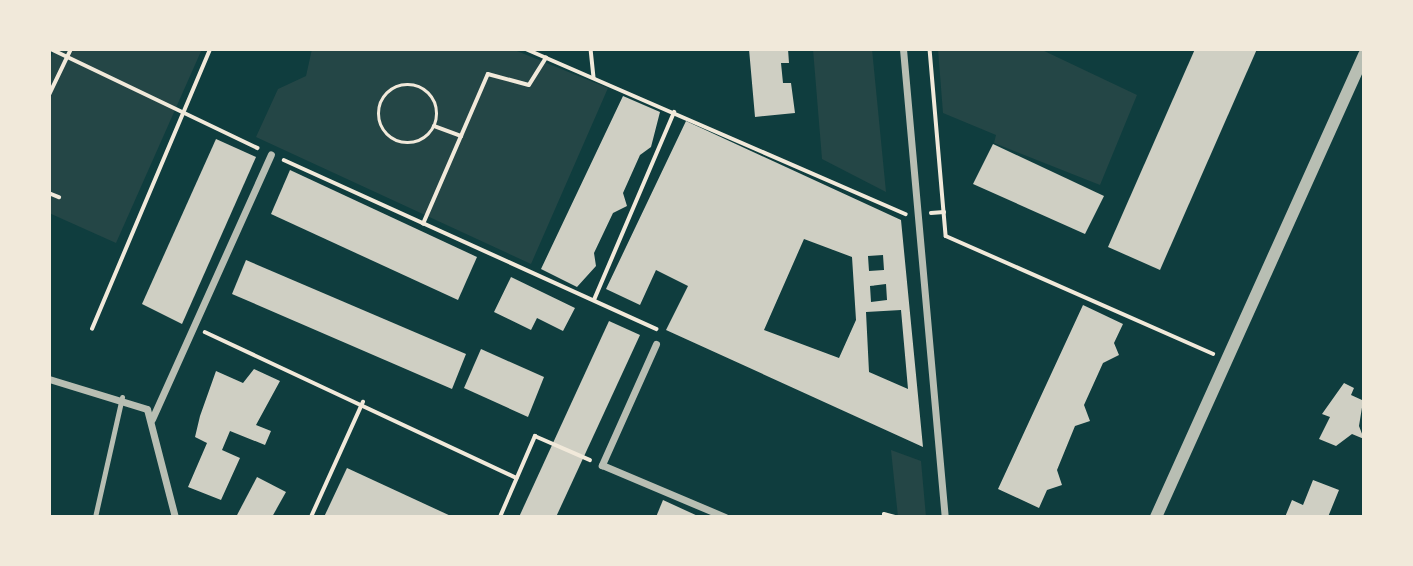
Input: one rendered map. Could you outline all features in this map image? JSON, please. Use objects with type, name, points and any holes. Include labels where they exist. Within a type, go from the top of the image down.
[{"type":"street","points":[[904,49],[945,517]]},
{"type":"street","points":[[1156,517],[1363,57]]},
{"type":"street","points":[[175,517],[152,419],[271,154]]},
{"type":"street","points":[[656,344],[601,465],[725,517]]},
{"type":"street","points":[[49,379],[122,397],[152,419]]},
{"type":"lane","points":[[94,517],[122,397]]},
{"type":"path","points":[[51,49],[182,113],[662,332],[656,344]]},
{"type":"path","points":[[49,95],[71,49]]},
{"type":"path","points":[[92,329],[210,49]]},
{"type":"path","points":[[526,49],[900,214],[944,212]]},
{"type":"path","points":[[592,49],[594,78]]},
{"type":"path","points":[[930,49],[946,236],[1226,361]]},
{"type":"path","points":[[423,223],[488,74],[529,85],[546,58]]},
{"type":"path","points":[[400,85],[418,86],[433,98],[435,126],[421,140],[393,139],[380,124],[384,97],[400,85]]},
{"type":"path","points":[[594,301],[674,112]]},
{"type":"path","points":[[435,126],[461,136]]},
{"type":"path","points":[[49,193],[59,197]]},
{"type":"path","points":[[193,327],[363,402],[517,478]]},
{"type":"path","points":[[311,517],[363,402]]},
{"type":"path","points":[[500,517],[535,436],[601,465]]},
{"type":"path","points":[[884,514],[895,517]]},
{"type":"shaded area","points":[[55,49],[202,49],[116,243],[49,213],[49,61]]},
{"type":"shaded area","points":[[312,49],[512,49],[608,88],[531,264],[256,137],[278,89],[306,76]]},
{"type":"shaded area","points":[[813,49],[872,49],[886,192],[822,159]]},
{"type":"shaded area","points":[[938,49],[1040,49],[1137,95],[1100,185],[994,143],[996,135],[943,113]]},
{"type":"shaded area","points":[[891,450],[921,461],[926,517],[898,517]]},
{"type":"building","points":[[749,49],[788,49],[789,63],[781,63],[783,83],[791,83],[795,113],[755,117]]},
{"type":"building","points":[[1195,49],[1257,49],[1160,270],[1108,247]]},
{"type":"building","points":[[623,96],[660,112],[651,147],[640,155],[623,193],[627,206],[613,213],[594,253],[596,266],[577,287],[541,269]]},
{"type":"building","points":[[686,121],[901,220],[923,447],[666,330],[688,286],[656,270],[640,305],[606,289]],"holes":[[[804,239],[852,257],[856,320],[839,358],[764,330]],[[883,255],[884,270],[869,271],[868,256]],[[886,284],[887,300],[871,302],[870,286]],[[901,310],[908,389],[869,372],[866,312]]]},
{"type":"building","points":[[216,139],[256,157],[182,324],[142,304]]},
{"type":"building","points":[[993,144],[1104,196],[1085,234],[973,184]]},
{"type":"building","points":[[290,170],[477,257],[458,300],[271,214]]},
{"type":"building","points":[[246,260],[466,354],[452,389],[232,294]]},
{"type":"building","points":[[511,277],[575,308],[563,331],[537,318],[531,330],[494,312]]},
{"type":"building","points":[[1083,305],[1123,324],[1114,343],[1119,355],[1103,363],[1084,405],[1090,421],[1075,426],[1057,470],[1062,485],[1047,490],[1039,508],[998,489]]},
{"type":"building","points":[[609,321],[640,335],[556,517],[519,517]]},
{"type":"building","points":[[481,349],[544,377],[528,417],[464,388]]},
{"type":"building","points":[[254,369],[280,381],[256,425],[271,431],[265,445],[230,431],[222,450],[240,458],[221,500],[188,487],[207,443],[195,437],[216,371],[243,383]]},
{"type":"building","points":[[1344,383],[1354,388],[1351,395],[1362,400],[1364,395],[1359,426],[1364,439],[1352,434],[1336,446],[1319,439],[1330,417],[1322,414]]},
{"type":"building","points":[[347,468],[453,517],[324,517]]},
{"type":"building","points":[[257,477],[286,492],[272,517],[236,517]]},
{"type":"building","points":[[1313,480],[1339,490],[1328,517],[1285,517],[1292,500],[1303,505]]},
{"type":"building","points":[[663,500],[700,517],[656,517]]}]
